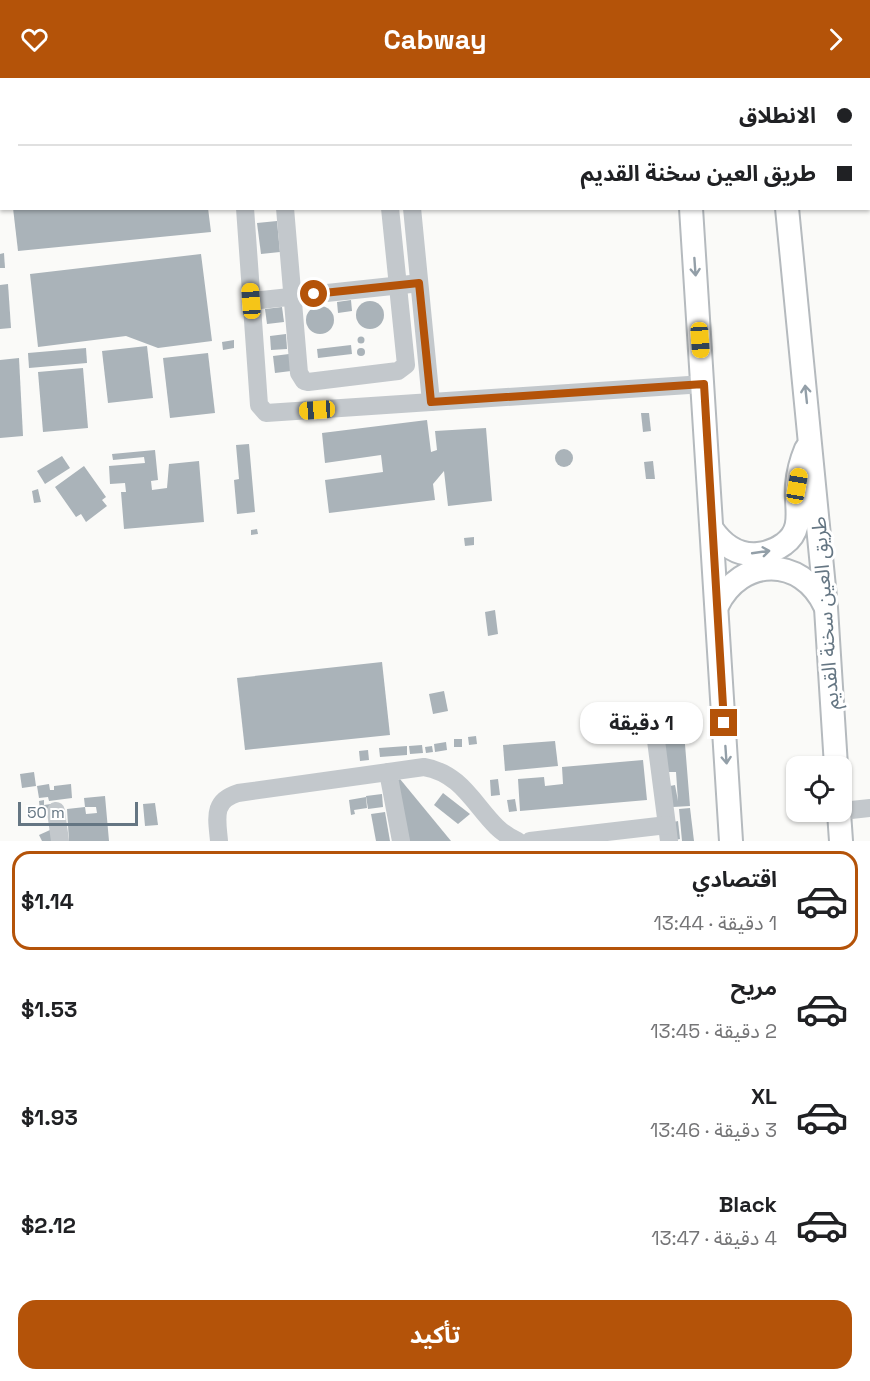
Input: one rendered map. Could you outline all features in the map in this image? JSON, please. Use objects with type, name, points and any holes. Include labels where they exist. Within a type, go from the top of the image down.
[{"type":"main road","points":[[691,210],[704,384],[731,841]]},
{"type":"main road","name":"طريق العين سخنة القديم","points":[[787,210],[826,608],[835,756]]},
{"type":"main road","points":[[712,529],[725,545],[744,553],[764,553],[788,541],[797,528],[797,486],[804,455],[811,440]]},
{"type":"main road","points":[[717,606],[721,596],[736,580],[756,570],[777,569],[788,571],[807,581],[826,608]]},
{"type":"main road","points":[[840,822],[841,841]]},
{"type":"lane","points":[[245,210],[259,405],[266,413],[704,384]]},
{"type":"lane","points":[[285,210],[299,373],[304,381],[308,382],[398,371],[406,365],[390,210]]},
{"type":"lane","points":[[412,210],[431,402]]},
{"type":"lane","points":[[251,301],[419,283]]},
{"type":"lane","points":[[530,841],[668,833],[654,725]]},
{"type":"lane","points":[[219,841],[217,817],[219,805],[227,796],[424,767],[448,774],[505,834],[518,841]]},
{"type":"lane","points":[[388,772],[401,841]]},
{"type":"lane","points":[[852,810],[870,808]]},
{"type":"lane","points":[[56,811],[60,841]]},
{"type":"building","points":[[13,210],[208,210],[211,232],[18,251]]},
{"type":"building","points":[[277,221],[280,252],[261,254],[257,223]]},
{"type":"building","points":[[4,253],[5,268],[0,268],[0,254]]},
{"type":"building","points":[[201,254],[212,341],[158,348],[126,336],[38,347],[30,274]]},
{"type":"building","points":[[8,284],[11,328],[0,329],[0,285]]},
{"type":"building","points":[[351,300],[352,311],[338,313],[337,302]]},
{"type":"building","points":[[370,301],[380,305],[384,315],[380,325],[370,329],[360,325],[356,315],[360,305]]},
{"type":"building","points":[[320,306],[330,310],[334,320],[330,330],[320,334],[310,330],[306,320],[310,310]]},
{"type":"building","points":[[282,307],[284,322],[267,324],[265,309]]},
{"type":"building","points":[[286,334],[287,349],[271,350],[270,336]]},
{"type":"building","points":[[361,337],[364,340],[361,343],[358,340]]},
{"type":"building","points":[[234,340],[234,348],[223,350],[222,342]]},
{"type":"building","points":[[351,345],[352,354],[318,358],[317,349]]},
{"type":"building","points":[[147,346],[153,398],[108,403],[102,351]]},
{"type":"building","points":[[86,348],[87,363],[29,368],[28,353]]},
{"type":"building","points":[[361,348],[365,352],[361,356],[357,352]]},
{"type":"building","points":[[208,353],[215,413],[170,418],[163,358]]},
{"type":"building","points":[[289,354],[291,371],[275,373],[273,356]]},
{"type":"building","points":[[19,358],[23,436],[0,438],[0,360]]},
{"type":"building","points":[[83,368],[88,428],[43,432],[38,372]]},
{"type":"building","points":[[641,413],[649,413],[651,431],[643,432]]},
{"type":"building","points":[[427,420],[431,452],[437,450],[435,431],[486,428],[492,501],[448,506],[444,471],[433,484],[435,500],[329,513],[325,480],[383,472],[381,455],[325,463],[322,433]]},
{"type":"building","points":[[249,444],[255,512],[237,514],[234,480],[239,479],[236,445]]},
{"type":"building","points":[[564,449],[570,452],[573,458],[570,464],[564,467],[558,464],[555,458],[558,452]]},
{"type":"building","points":[[155,450],[158,480],[151,481],[152,490],[167,488],[169,464],[199,461],[204,522],[124,529],[121,492],[126,492],[125,483],[110,484],[109,466],[145,463],[144,457],[113,460],[112,454]]},
{"type":"building","points":[[62,456],[70,468],[45,484],[37,471]]},
{"type":"building","points":[[653,461],[655,479],[646,479],[644,462]]},
{"type":"building","points":[[84,466],[106,497],[102,500],[107,506],[86,522],[81,514],[76,517],[55,487]]},
{"type":"building","points":[[38,489],[41,502],[34,503],[32,491]]},
{"type":"building","points":[[257,529],[258,534],[251,535],[251,530]]},
{"type":"building","points":[[474,537],[474,545],[465,546],[464,538]]},
{"type":"building","points":[[495,610],[498,634],[488,636],[485,612]]},
{"type":"building","points":[[382,662],[390,735],[245,750],[237,678]]},
{"type":"building","points":[[444,691],[448,711],[433,714],[429,694]]},
{"type":"building","points":[[684,732],[690,806],[673,807],[670,786],[675,785],[678,801],[676,772],[667,772],[664,741],[676,740],[676,733]]},
{"type":"building","points":[[476,736],[477,744],[469,745],[468,737]]},
{"type":"building","points":[[454,739],[462,739],[462,747],[454,747]]},
{"type":"building","points":[[555,741],[558,766],[505,771],[503,745]]},
{"type":"building","points":[[446,742],[447,750],[435,752],[434,744]]},
{"type":"building","points":[[422,745],[423,753],[410,754],[409,746]]},
{"type":"building","points":[[407,746],[407,755],[380,757],[379,748]]},
{"type":"building","points":[[432,746],[433,752],[426,753],[425,747]]},
{"type":"building","points":[[368,750],[369,760],[360,761],[359,751]]},
{"type":"building","points":[[643,760],[647,800],[520,811],[518,779],[544,777],[545,786],[563,784],[562,767]]},
{"type":"building","points":[[34,772],[36,786],[22,788],[20,774]]},
{"type":"building","points":[[400,779],[451,841],[406,841],[393,782]]},
{"type":"building","points":[[498,779],[500,795],[491,796],[490,780]]},
{"type":"building","points":[[49,784],[50,790],[54,790],[54,786],[71,784],[72,798],[49,801],[48,797],[39,798],[37,786]]},
{"type":"building","points":[[443,793],[470,814],[458,824],[434,805]]},
{"type":"building","points":[[382,794],[383,807],[368,809],[366,796]]},
{"type":"building","points":[[105,796],[109,841],[69,841],[67,809],[85,807],[84,798]],"holes":[[[85,807],[96,807],[97,813],[86,814]]]},
{"type":"building","points":[[366,797],[367,808],[354,810],[355,814],[351,815],[349,800]]},
{"type":"building","points":[[515,799],[517,811],[509,812],[507,800]]},
{"type":"building","points":[[44,800],[44,805],[51,804],[51,808],[40,810],[39,801]]},
{"type":"building","points":[[155,803],[158,825],[145,826],[143,804]]},
{"type":"building","points":[[690,808],[694,841],[682,841],[679,809]]},
{"type":"building","points":[[385,812],[390,841],[376,841],[371,814]]},
{"type":"building","points":[[678,821],[680,839],[675,840],[674,822]]},
{"type":"building","points":[[50,830],[54,841],[42,841],[39,835]]},
{"type":"route","points":[[314,294],[419,283],[431,402],[704,384],[724,723]]}]
